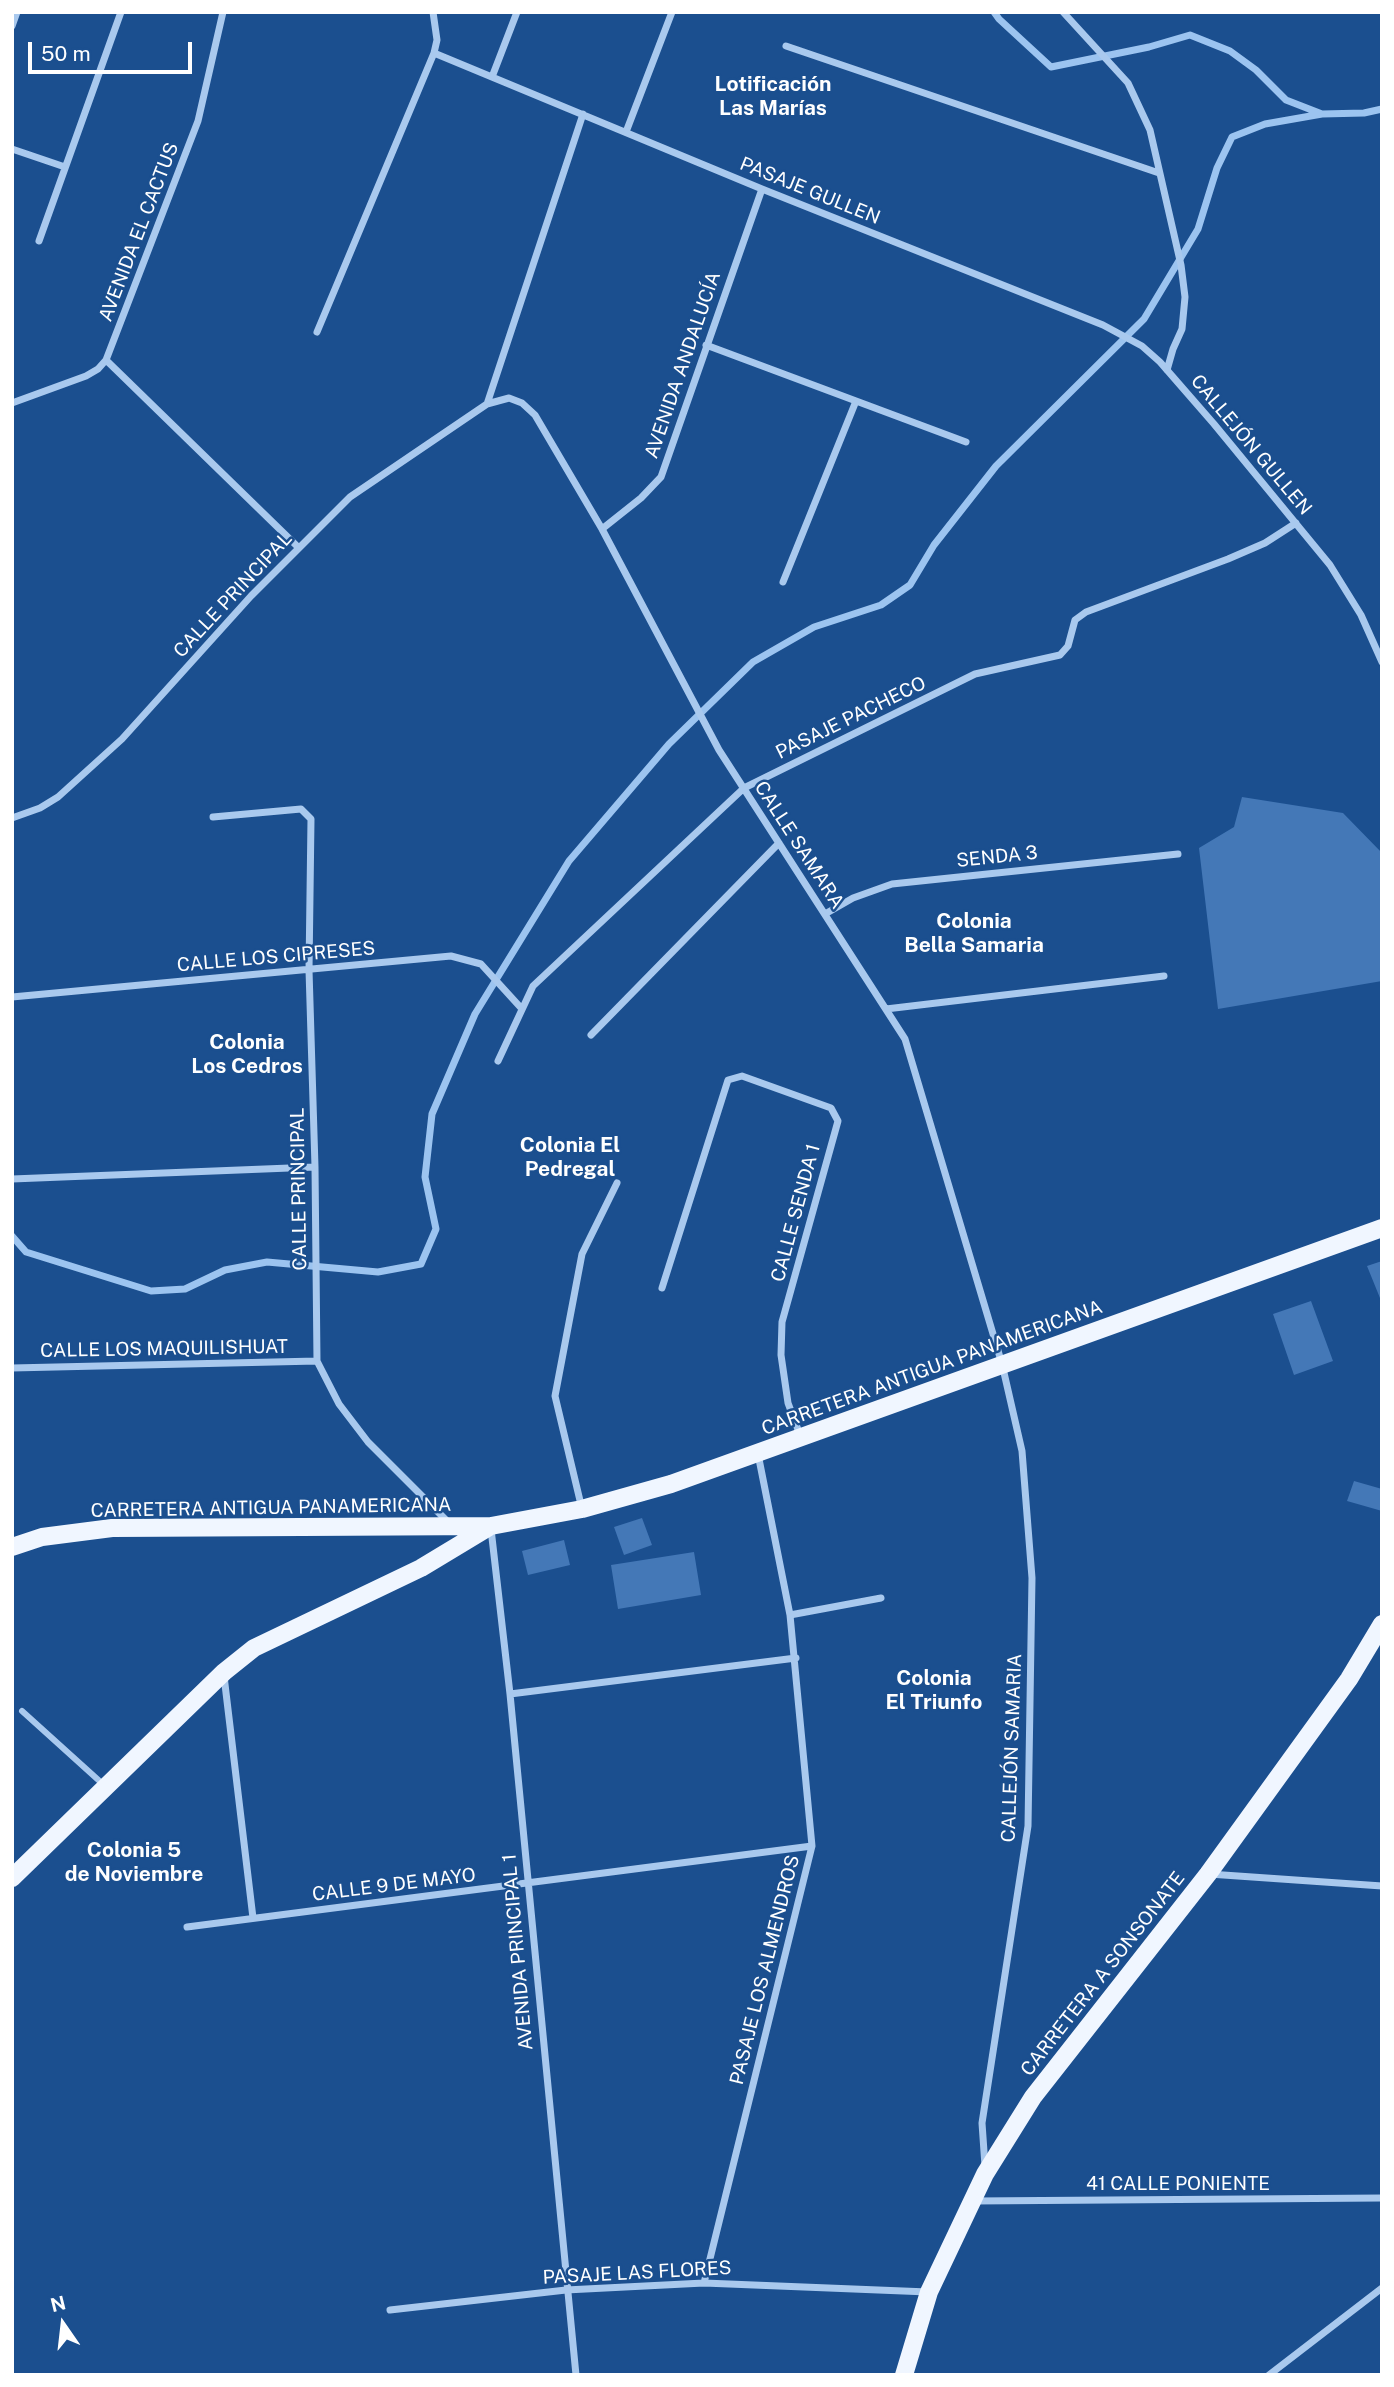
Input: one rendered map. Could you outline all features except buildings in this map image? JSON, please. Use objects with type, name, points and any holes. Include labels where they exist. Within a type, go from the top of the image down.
[{"type":"main road","name":"CARRETERA ANTIGUA PANAMERICANA","points":[[12,1547],[42,1537],[112,1528],[491,1526],[582,1509],[671,1484],[1382,1227]]},
{"type":"main road","name":"CARRETERA ANTIGUA PANAMERICANA","points":[[12,1878],[224,1672],[254,1648],[421,1568],[491,1526]]},
{"type":"main road","name":"CARRETERA A SONSONATE","points":[[904,2375],[929,2292],[985,2174],[1033,2097],[1209,1874],[1349,1679],[1382,1625]]},
{"type":"street","points":[[12,26],[17,12]]},
{"type":"street","points":[[39,241],[121,12]]},
{"type":"street","name":"AVENIDA EL CACTUS","points":[[106,360],[198,121],[223,12]]},
{"type":"street","points":[[317,332],[434,53],[437,40],[433,12]]},
{"type":"street","points":[[492,77],[517,12]]},
{"type":"street","points":[[626,132],[672,12]]},
{"type":"street","name":"CALLEJÓN GULLEN","points":[[1063,12],[1128,83],[1150,130],[1181,265],[1185,297],[1182,329],[1167,370],[1296,523],[1347,589],[1382,662]]},
{"type":"street","points":[[786,46],[1159,173]]},
{"type":"street","name":"PASAJE GULLEN","points":[[434,53],[762,189],[1103,325],[1142,346],[1167,370]]},
{"type":"street","points":[[486,404],[583,114]]},
{"type":"street","points":[[12,149],[65,167]]},
{"type":"street","name":"AVENIDA ANDALUCÍA","points":[[602,529],[641,498],[661,477],[762,189]]},
{"type":"street","points":[[706,345],[966,442]]},
{"type":"street","points":[[12,403],[86,376],[106,360],[299,548]]},
{"type":"street","name":"CALLE SAMARA","points":[[486,404],[509,398],[522,403],[535,415],[602,529],[719,750],[905,1039],[1002,1364]]},
{"type":"street","points":[[783,582],[856,401]]},
{"type":"street","name":"CALLE PRINCIPAL","points":[[12,818],[40,808],[58,797],[122,739],[251,596],[350,497],[486,404]]},
{"type":"street","name":"PASAJE PACHECO","points":[[498,1061],[533,986],[744,788],[975,674],[1060,655],[1068,646],[1075,620],[1086,612],[1228,559],[1265,543],[1296,523]]},
{"type":"street","name":"CALLE PRINCIPAL","points":[[213,817],[301,808],[311,820],[309,970],[317,1361],[339,1404],[368,1442],[453,1527]]},
{"type":"street","points":[[591,1035],[779,843]]},
{"type":"street","name":"SENDA 3","points":[[825,914],[853,898],[892,884],[1178,854]]},
{"type":"street","name":"CALLE LOS CIPRESES","points":[[12,997],[451,956],[481,964],[522,1009]]},
{"type":"street","points":[[886,1009],[1164,976]]},
{"type":"street","name":"CALLE SENDA 1","points":[[662,1288],[728,1080],[742,1076],[831,1108],[838,1121],[782,1322],[782,1355],[788,1403],[800,1436]]},
{"type":"street","points":[[12,1179],[315,1167]]},
{"type":"street","points":[[582,1509],[555,1396],[582,1254],[617,1183]]},
{"type":"street","name":"CALLE LOS MAQUILISHUAT","points":[[12,1368],[317,1361]]},
{"type":"street","name":"CALLEJÓN SAMARIA","points":[[985,2174],[982,2123],[1028,1826],[1032,1578],[1022,1451],[1002,1364]]},
{"type":"street","name":"PASAJE LOS ALMENDROS","points":[[704,2283],[812,1846],[796,1658],[758,1453]]},
{"type":"street","name":"AVENIDA PRINCIPAL 1","points":[[491,1526],[510,1694],[576,2375]]},
{"type":"street","points":[[790,1615],[881,1598]]},
{"type":"street","points":[[510,1694],[796,1658]]},
{"type":"street","points":[[224,1672],[253,1918]]},
{"type":"street","points":[[22,1711],[107,1787]]},
{"type":"street","name":"CALLE 9 DE MAYO","points":[[187,1927],[812,1846]]},
{"type":"street","points":[[1209,1874],[1382,1886]]},
{"type":"street","name":"41 CALLE PONIENTE","points":[[974,2201],[1382,2199]]},
{"type":"street","name":"PASAJE LAS FLORES","points":[[390,2310],[566,2290],[704,2283],[929,2292]]},
{"type":"street","points":[[1269,2375],[1382,2288]]},
{"type":"waterway","points":[[994,12],[1051,67],[1149,47],[1190,35],[1230,51],[1256,70],[1286,100],[1322,114],[1364,113],[1382,109]]},
{"type":"waterway","points":[[12,1236],[26,1252],[151,1291],[185,1289],[225,1270],[267,1262],[378,1272],[421,1264],[436,1229],[425,1177],[432,1114],[475,1014],[569,861],[669,744],[753,662],[814,627],[881,605],[910,585],[934,545],[996,466],[1144,319],[1198,229],[1217,168],[1232,137],[1265,124],[1322,114]]},
{"type":"district","name":"Lotificación Las Marías","points":[[773,97]]},
{"type":"district","name":"Colonia Bella Samaria","points":[[974,934]]},
{"type":"district","name":"Colonia Los Cedros","points":[[247,1055]]},
{"type":"district","name":"Colonia El Pedregal","points":[[570,1158]]},
{"type":"district","name":"Colonia El Triunfo","points":[[934,1691]]},
{"type":"district","name":"Colonia 5 de Noviembre","points":[[134,1863]]}]
